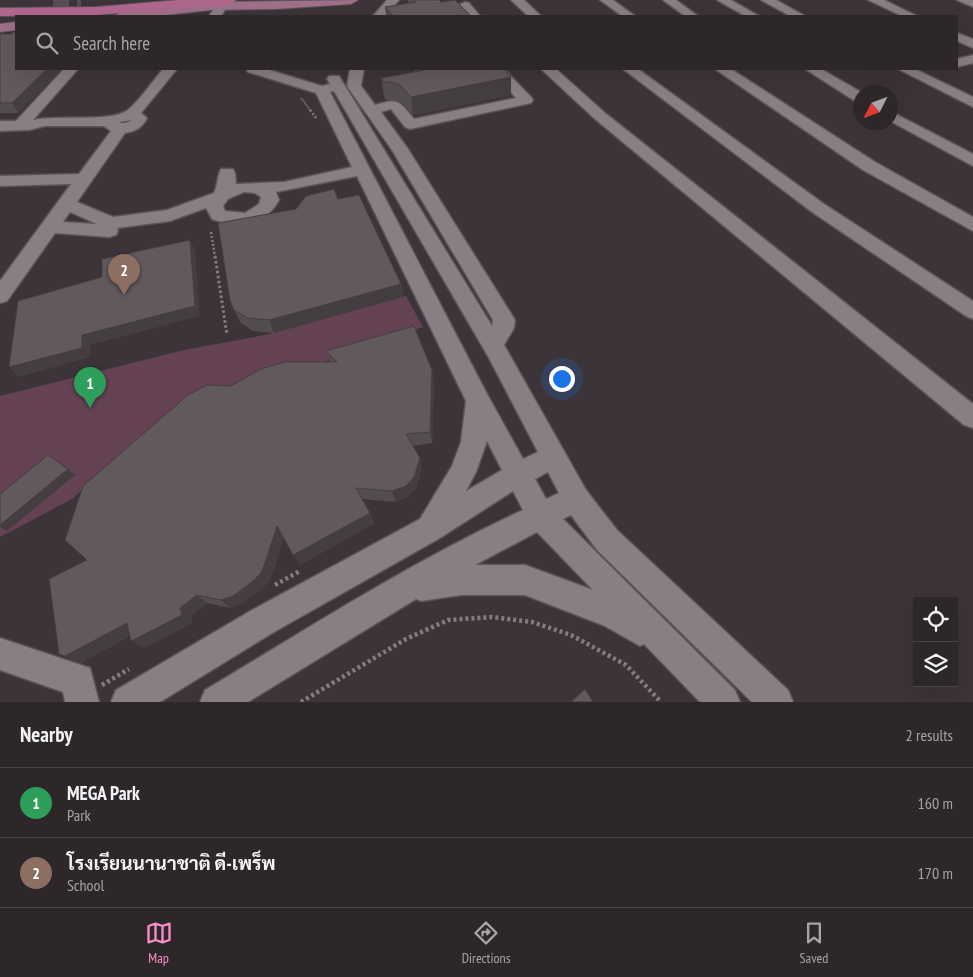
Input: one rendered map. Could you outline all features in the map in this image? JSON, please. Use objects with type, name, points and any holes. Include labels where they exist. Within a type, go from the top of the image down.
[{"type":"highway","points":[[81,2],[114,0]]},
{"type":"highway","points":[[0,4],[53,3]]},
{"type":"highway","points":[[0,12],[222,7]]},
{"type":"highway","points":[[52,15],[96,11]]},
{"type":"highway","points":[[0,21],[15,19]]},
{"type":"main road","points":[[146,15],[172,14],[222,7],[351,0]]},
{"type":"main road","points":[[0,28],[15,26]]},
{"type":"street","points":[[380,15],[393,0]]},
{"type":"street","points":[[517,0],[534,15]]},
{"type":"street","points":[[606,0],[628,15]]},
{"type":"street","points":[[669,0],[691,15]]},
{"type":"street","points":[[723,0],[751,15]]},
{"type":"street","points":[[767,0],[797,15]]},
{"type":"street","points":[[874,0],[909,15]]},
{"type":"street","points":[[465,5],[473,15]]},
{"type":"street","points":[[0,37],[15,36]]},
{"type":"street","points":[[958,37],[973,44]]},
{"type":"street","points":[[958,63],[973,58]]},
{"type":"street","points":[[0,126],[25,121],[32,110],[70,70]]},
{"type":"street","points":[[0,296],[86,179],[123,115],[132,114],[169,70]]},
{"type":"street","points":[[256,70],[284,78],[334,82],[378,164],[492,345],[576,499],[607,540],[776,702]]},
{"type":"street","points":[[357,70],[354,86],[371,110],[378,164],[478,402],[540,515],[722,702]]},
{"type":"street","points":[[371,110],[394,104],[410,124],[526,100],[498,70]]},
{"type":"street","points":[[549,70],[600,116],[973,418]]},
{"type":"street","points":[[631,70],[818,208],[973,311]]},
{"type":"street","points":[[724,70],[869,166],[973,225]]},
{"type":"street","points":[[814,70],[853,94]]},
{"type":"street","points":[[910,71],[922,70]]},
{"type":"street","points":[[910,71],[973,103]]},
{"type":"street","points":[[0,118],[116,125]]},
{"type":"street","points":[[898,119],[973,161]]},
{"type":"street","points":[[67,204],[96,218],[113,223],[170,215],[235,189],[284,187],[378,164]]},
{"type":"street","points":[[50,227],[118,231],[218,215],[232,220],[240,219],[294,200],[378,164]]},
{"type":"street","points":[[252,187],[260,170]]},
{"type":"street","points":[[218,215],[214,206],[227,184],[227,173]]},
{"type":"street","points":[[0,181],[86,179]]},
{"type":"street","points":[[252,187],[265,191],[269,195],[268,205],[264,210]]},
{"type":"street","points":[[430,528],[463,472],[474,442],[478,402]]},
{"type":"street","points":[[128,702],[263,621],[430,528],[518,474],[554,457]]},
{"type":"street","points":[[217,702],[407,588],[540,515],[576,499]]},
{"type":"street","points":[[407,588],[461,580],[526,580],[615,614],[674,652]]},
{"type":"street","points":[[0,654],[78,680],[82,700]]},
{"type":"path","points":[[297,94],[319,124]]},
{"type":"path","points":[[211,232],[227,334]]},
{"type":"path","points":[[267,589],[309,567]]},
{"type":"path","points":[[301,702],[406,639],[448,620],[492,616],[532,622],[571,635],[626,665],[662,702]]},
{"type":"path","points":[[82,700],[138,664]]},
{"type":"shaded area","points":[[406,296],[423,327],[160,420],[72,499],[0,537],[0,396],[184,350],[265,335]]},
{"type":"building","points":[[414,0],[439,0],[441,2],[455,0],[470,15],[392,15],[385,7],[416,2]]},
{"type":"building","points":[[15,32],[15,70],[46,70],[12,103],[0,103],[0,34]]},
{"type":"building","points":[[425,70],[505,70],[511,77],[411,97],[400,85],[384,82],[381,78]]},
{"type":"building","points":[[334,189],[338,199],[359,195],[401,284],[269,320],[248,318],[234,310],[230,301],[218,223],[296,209],[306,196]]},
{"type":"building","points":[[190,240],[195,306],[82,335],[82,348],[9,367],[18,301],[102,277],[102,259]]},
{"type":"building","points":[[414,326],[432,370],[430,432],[406,434],[420,458],[414,477],[406,486],[392,491],[356,488],[370,513],[293,555],[277,526],[261,573],[233,596],[221,600],[197,595],[180,608],[182,615],[131,641],[127,623],[65,656],[59,654],[49,579],[87,560],[65,540],[83,486],[188,395],[207,385],[231,386],[261,369],[285,362],[337,362],[326,351]]},
{"type":"building","points":[[48,455],[68,469],[0,525],[0,494]]},
{"type":"building","points":[[585,689],[593,702],[571,702]]},
{"type":"tunnel","points":[[53,3],[81,2]]},
{"type":"place","name":"โรงเรียนนานาชาติ ดี-เพร็พ","points":[[124,295]]},
{"type":"place","name":"MEGA Park","points":[[90,408]]}]
